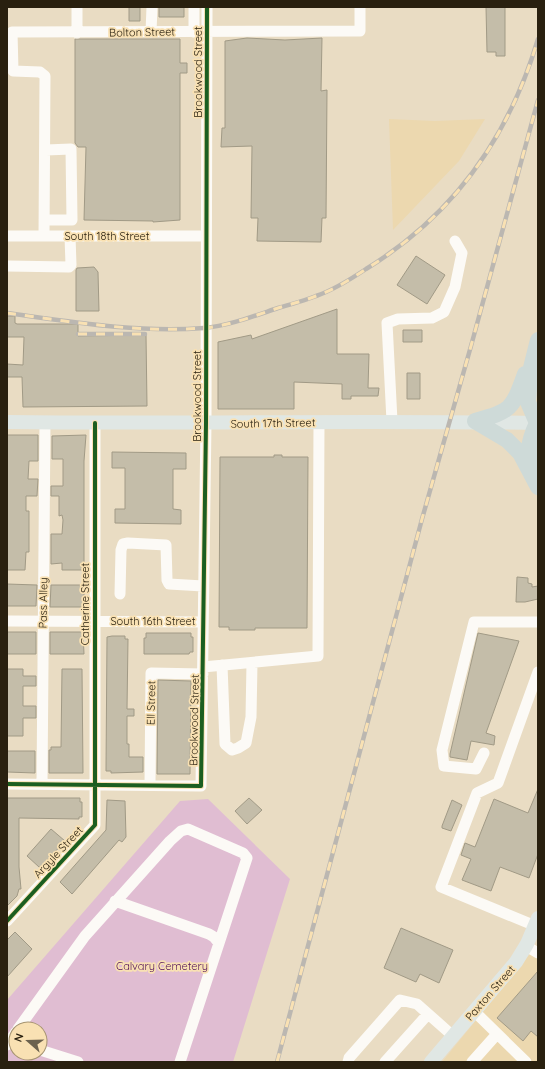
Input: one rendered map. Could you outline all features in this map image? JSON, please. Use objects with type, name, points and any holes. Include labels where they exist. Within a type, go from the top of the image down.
[{"type":"highway","points":[[475,421],[501,414],[510,408],[517,397],[538,336]]},
{"type":"highway","points":[[535,482],[529,461],[529,445],[538,423],[528,402],[531,368],[538,340]]},
{"type":"highway","points":[[475,421],[508,440],[520,454],[535,482]]},
{"type":"main road","name":"South 17th Street","points":[[7,422],[206,423],[475,421],[538,423]]},
{"type":"main road","name":"Paxton Street","points":[[431,1062],[516,962],[532,950],[537,923]]},
{"type":"street","points":[[77,7],[77,33]]},
{"type":"street","points":[[151,32],[152,7]]},
{"type":"street","points":[[194,7],[194,32]]},
{"type":"street","name":"Brookwood Street","points":[[150,785],[202,786],[203,586],[206,423],[207,7]]},
{"type":"street","name":"Bolton Street","points":[[10,74],[12,32],[360,31],[360,7]]},
{"type":"street","points":[[10,74],[40,72],[45,76],[46,150],[44,236]]},
{"type":"street","points":[[45,220],[72,220],[71,149],[46,150]]},
{"type":"street","name":"South 18th Street","points":[[7,236],[206,236]]},
{"type":"street","points":[[7,266],[69,267],[71,265],[70,236]]},
{"type":"street","points":[[392,421],[387,323],[398,319],[432,318],[444,312],[455,287],[462,254],[455,241]]},
{"type":"street","points":[[203,670],[222,665],[318,656],[319,422]]},
{"type":"street","name":"Pass Alley","points":[[42,784],[45,423]]},
{"type":"street","name":"Catherine Street","points":[[94,785],[95,423]]},
{"type":"street","points":[[120,594],[120,556],[122,547],[126,543],[166,545],[167,580],[169,584],[203,586]]},
{"type":"street","name":"South 16th Street","points":[[7,621],[203,622]]},
{"type":"street","points":[[484,753],[476,769],[444,766],[442,750],[474,622],[538,622]]},
{"type":"street","points":[[222,665],[225,744],[232,750],[246,743],[251,717],[252,663]]},
{"type":"street","name":"Ell Street","points":[[150,785],[151,673],[203,670]]},
{"type":"street","points":[[537,923],[441,887],[477,793],[498,783],[538,672]]},
{"type":"street","points":[[7,784],[150,785]]},
{"type":"street","name":"Argyle Street","points":[[7,921],[95,825],[94,785]]},
{"type":"street","points":[[24,1021],[85,936],[115,901],[181,831],[185,829],[191,830],[243,853],[247,858],[218,942],[180,1062]]},
{"type":"street","points":[[115,901],[209,934],[218,942]]},
{"type":"street","points":[[348,1062],[349,1058],[400,1000],[417,1004],[453,1036]]},
{"type":"street","points":[[474,1011],[526,1062]]},
{"type":"street","points":[[385,1062],[428,1014]]},
{"type":"street","points":[[472,1062],[497,1034]]},
{"type":"street","points":[[48,1053],[78,1062]]},
{"type":"shaded area","points":[[389,119],[435,121],[485,119],[459,161],[393,230]]},
{"type":"shaded area","points":[[538,944],[538,1062],[442,1062]]},
{"type":"green space","name":"Calvary Cemetery","points":[[208,799],[290,879],[233,1062],[7,1062],[7,1000],[180,801]]},
{"type":"building","points":[[129,7],[140,7],[140,21],[129,21]]},
{"type":"building","points":[[159,7],[184,7],[184,17],[159,17]]},
{"type":"building","points":[[486,7],[505,7],[505,56],[496,56],[496,52],[487,52]]},
{"type":"building","points":[[247,38],[285,40],[322,38],[321,91],[327,90],[326,218],[322,218],[321,242],[257,241],[258,218],[251,218],[252,146],[221,147],[222,128],[225,128],[225,41]]},
{"type":"building","points":[[75,39],[180,39],[180,63],[187,63],[187,73],[180,73],[180,220],[153,222],[84,220],[86,147],[78,147],[75,143]]},
{"type":"building","points":[[416,256],[445,275],[427,304],[397,285]]},
{"type":"building","points":[[94,267],[98,272],[99,311],[76,311],[76,270],[77,268]]},
{"type":"building","points":[[337,309],[337,354],[369,354],[368,388],[379,388],[378,396],[351,396],[351,399],[342,399],[342,384],[294,382],[294,409],[218,409],[218,342],[251,335],[252,339]]},
{"type":"building","points":[[7,316],[15,316],[15,323],[17,324],[78,324],[78,336],[146,335],[147,406],[23,407],[22,377],[7,377],[7,364],[23,365],[24,337],[7,337]]},
{"type":"building","points":[[403,330],[422,330],[422,342],[403,342]]},
{"type":"building","points":[[407,373],[420,373],[420,399],[407,399]]},
{"type":"building","points":[[7,435],[38,435],[38,461],[29,461],[28,479],[38,479],[37,496],[26,496],[26,511],[29,511],[29,552],[26,552],[25,570],[7,570]]},
{"type":"building","points":[[86,435],[84,461],[84,570],[62,570],[62,563],[51,564],[51,534],[62,534],[63,520],[62,515],[59,516],[59,496],[51,496],[51,486],[63,486],[63,459],[52,459],[52,436]]},
{"type":"building","points":[[112,452],[186,453],[186,469],[173,469],[173,509],[181,510],[181,524],[115,523],[115,509],[125,509],[125,468],[112,468]]},
{"type":"building","points":[[274,455],[282,455],[282,457],[308,457],[307,628],[255,628],[255,630],[229,630],[229,627],[219,627],[220,457],[274,457]]},
{"type":"building","points":[[517,577],[528,578],[528,583],[532,584],[532,587],[538,586],[538,599],[525,602],[516,602]]},
{"type":"building","points":[[7,584],[37,585],[36,606],[7,606]]},
{"type":"building","points":[[51,585],[84,585],[84,607],[50,607]]},
{"type":"building","points":[[7,632],[36,632],[36,654],[7,654]]},
{"type":"building","points":[[50,632],[83,632],[84,654],[50,654]]},
{"type":"building","points":[[146,633],[191,633],[191,637],[193,637],[193,652],[190,652],[189,654],[144,654],[144,638],[146,638]]},
{"type":"building","points":[[478,633],[519,641],[486,733],[495,736],[494,745],[471,741],[467,760],[450,757],[450,754]]},
{"type":"building","points":[[125,636],[125,639],[128,639],[127,709],[134,709],[134,716],[127,716],[127,744],[129,744],[129,757],[143,757],[143,772],[111,773],[111,771],[106,771],[107,637]]},
{"type":"building","points":[[7,669],[23,669],[23,676],[36,676],[36,686],[23,686],[23,706],[36,706],[36,718],[23,718],[23,736],[7,736]]},
{"type":"building","points":[[62,669],[82,669],[83,773],[49,773],[49,750],[51,750],[51,747],[61,747]]},
{"type":"building","points":[[158,680],[191,681],[190,774],[157,774]]},
{"type":"building","points":[[7,751],[35,751],[35,773],[7,772]]},
{"type":"building","points":[[538,789],[538,854],[529,878],[500,867],[491,891],[462,880],[471,859],[461,855],[465,843],[475,847],[494,799],[528,813]]},
{"type":"building","points":[[7,798],[80,798],[80,802],[82,802],[82,817],[79,817],[79,819],[19,818],[19,867],[21,889],[19,889],[17,896],[7,906]]},
{"type":"building","points":[[249,798],[262,810],[247,824],[235,811]]},
{"type":"building","points":[[107,800],[125,801],[126,837],[122,842],[119,840],[72,894],[60,882],[106,830]]},
{"type":"building","points":[[452,800],[462,805],[451,831],[442,828],[442,826]]},
{"type":"building","points":[[51,829],[65,841],[41,867],[39,867],[27,856]]},
{"type":"building","points":[[401,928],[453,950],[439,983],[420,974],[416,982],[384,968]]},
{"type":"building","points":[[15,932],[32,949],[7,977],[7,940]]},
{"type":"building","points":[[538,971],[538,1037],[531,1031],[523,1041],[497,1018]]},
{"type":"railway","points":[[7,313],[129,328],[204,328],[241,320],[323,294],[354,277],[397,248],[426,224],[451,198],[474,170],[494,141],[511,109],[526,75],[538,39]]},
{"type":"railway","points":[[277,1062],[422,519],[538,100]]},
{"type":"railway","points":[[78,334],[145,334]]},
{"type":"cycle path","points":[[7,784],[201,786],[206,423],[207,7]]},
{"type":"cycle path","points":[[7,921],[95,825],[95,423]]}]
